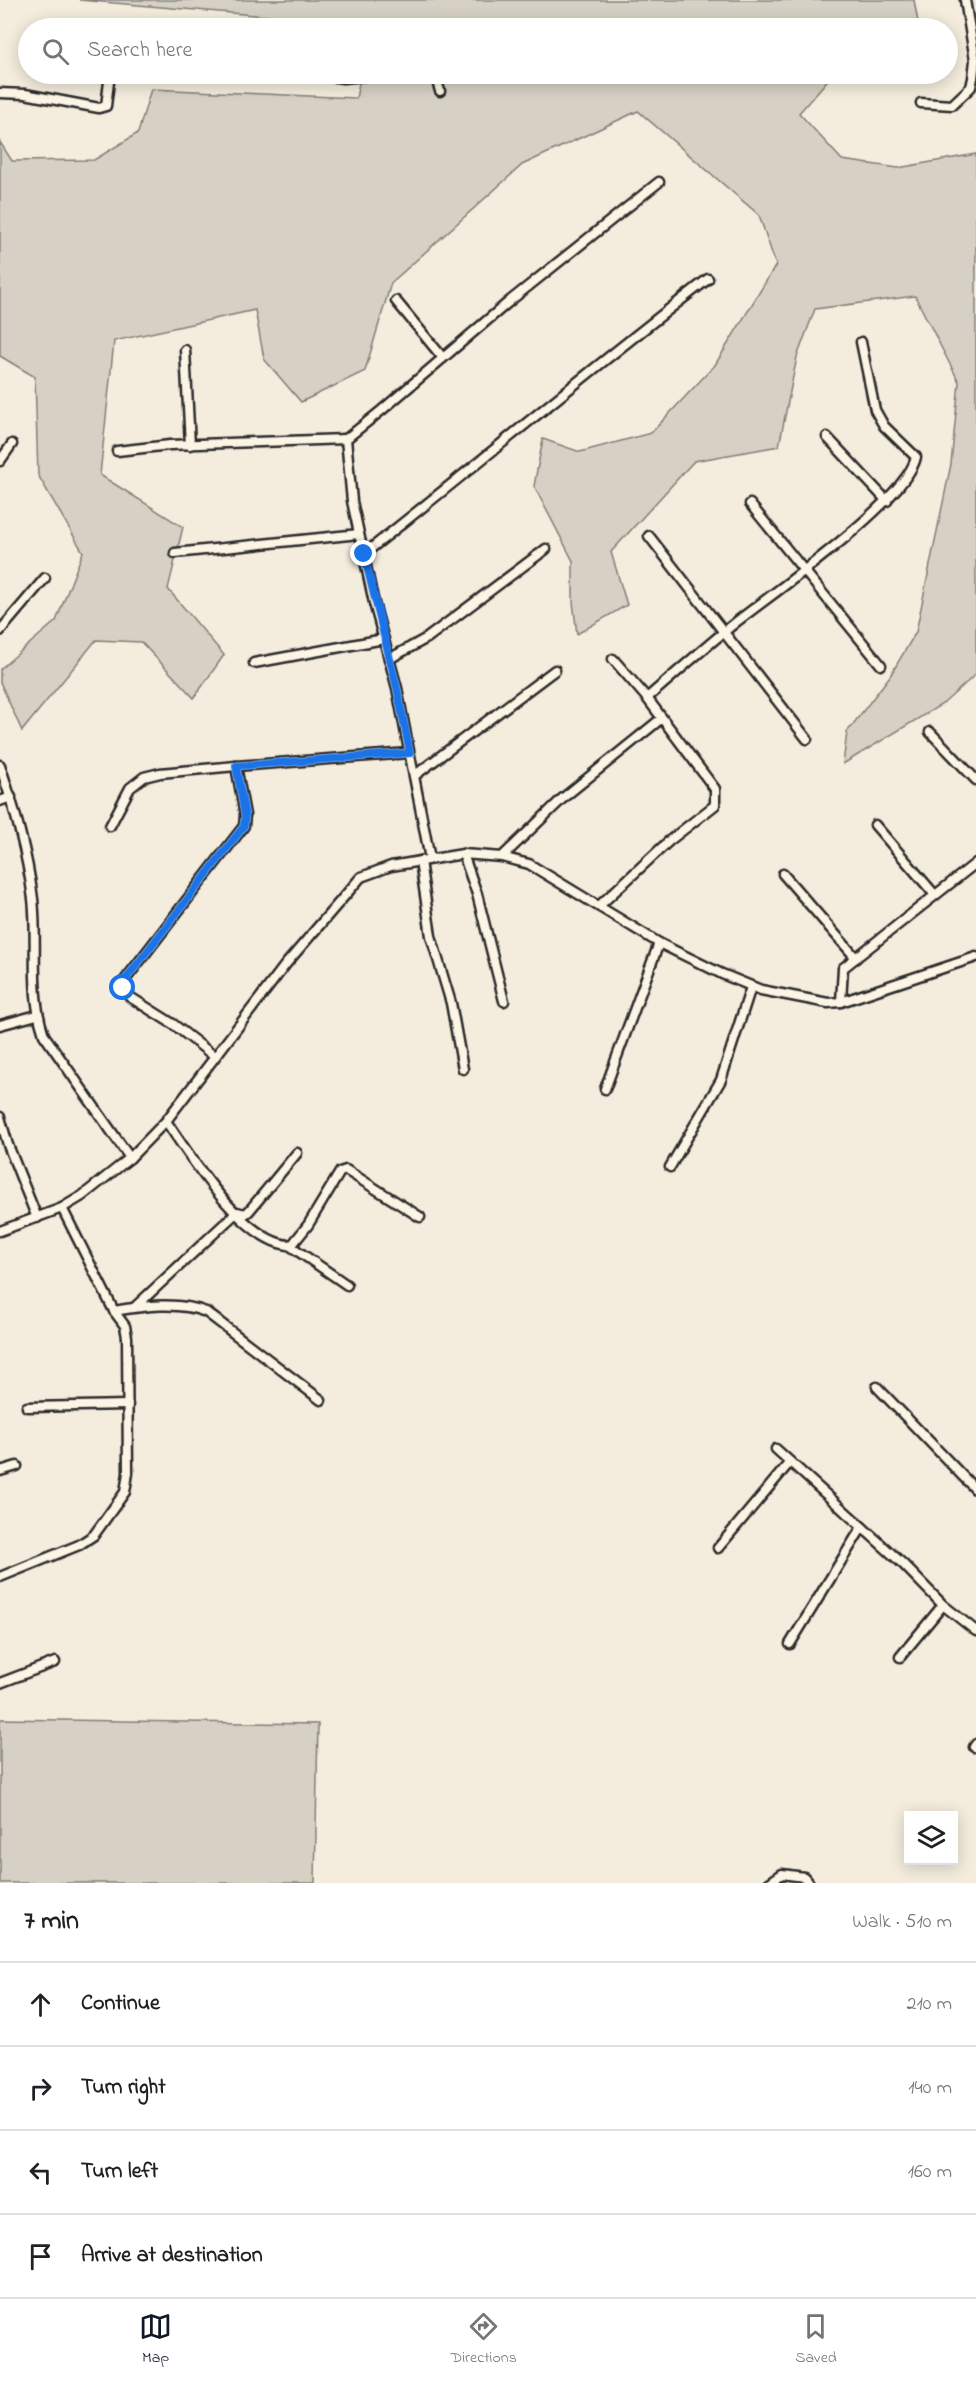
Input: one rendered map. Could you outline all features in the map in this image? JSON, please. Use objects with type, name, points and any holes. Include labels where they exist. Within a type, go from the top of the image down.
[{"type":"street","points":[[921,103],[952,105],[971,87],[975,60],[965,0]]},
{"type":"street","points":[[0,93],[24,94],[99,108],[106,106],[109,84]]},
{"type":"street","points":[[438,84],[440,91]]},
{"type":"street","points":[[117,451],[189,445],[346,439],[511,300],[659,182]]},
{"type":"street","points":[[364,554],[486,458],[603,360],[708,279]]},
{"type":"street","points":[[396,301],[443,358]]},
{"type":"street","points":[[647,698],[887,501],[902,485],[916,457],[884,426],[875,410],[861,342]]},
{"type":"street","points":[[185,350],[189,445]]},
{"type":"street","points":[[827,437],[887,501]]},
{"type":"street","points":[[346,439],[352,501],[410,753],[430,859]]},
{"type":"street","points":[[0,460],[12,444]]},
{"type":"street","points":[[750,504],[881,665]]},
{"type":"street","points":[[174,553],[359,534]]},
{"type":"street","points":[[649,536],[807,739]]},
{"type":"street","points":[[389,659],[427,638],[546,549]]},
{"type":"street","points":[[0,631],[45,578]]},
{"type":"street","points":[[254,663],[384,639]]},
{"type":"street","points":[[599,906],[669,841],[715,805],[715,789],[647,698],[613,659]]},
{"type":"street","points":[[414,776],[555,670]]},
{"type":"street","points":[[502,857],[563,798],[662,718]]},
{"type":"street","points":[[930,732],[976,780]]},
{"type":"street","points":[[110,826],[130,788],[144,777],[160,773],[410,753]]},
{"type":"street","points":[[0,765],[21,828],[33,900],[37,1015],[44,1035],[130,1158]]},
{"type":"street","points":[[214,1056],[173,1024],[130,997],[123,988],[125,980],[244,826],[245,815],[236,766]]},
{"type":"street","points":[[0,801],[10,797]]},
{"type":"street","points":[[875,825],[936,896]]},
{"type":"street","points":[[463,854],[477,894],[504,1001]]},
{"type":"street","points":[[0,1231],[62,1208],[82,1196],[130,1158],[166,1121],[286,964],[361,877],[391,866],[463,854],[502,857],[529,864],[659,943],[751,987],[828,1002],[841,1002],[976,957]]},
{"type":"street","points":[[420,861],[431,936],[451,1004],[463,1069]]},
{"type":"street","points":[[841,1002],[843,968],[976,863]]},
{"type":"street","points":[[783,874],[856,958]]},
{"type":"street","points":[[605,1089],[659,943]]},
{"type":"street","points":[[670,1167],[721,1080],[751,987]]},
{"type":"street","points":[[0,1025],[37,1015]]},
{"type":"street","points":[[0,1118],[8,1145],[37,1218]]},
{"type":"street","points":[[166,1121],[213,1189],[258,1232],[284,1245],[292,1245],[308,1225],[340,1172],[346,1170],[420,1217]]},
{"type":"street","points":[[237,1212],[245,1214],[249,1211],[297,1153]]},
{"type":"street","points":[[0,1577],[80,1545],[94,1535],[128,1484],[127,1337],[124,1326],[114,1311],[62,1208]]},
{"type":"street","points":[[135,1307],[237,1212]]},
{"type":"street","points":[[289,1245],[347,1286]]},
{"type":"street","points":[[114,1311],[135,1307],[195,1307],[206,1312],[321,1400]]},
{"type":"street","points":[[877,1388],[976,1490]]},
{"type":"street","points":[[27,1407],[128,1405]]},
{"type":"street","points":[[776,1449],[904,1565],[943,1605],[976,1631]]},
{"type":"street","points":[[718,1548],[790,1462]]},
{"type":"street","points":[[0,1471],[17,1466]]},
{"type":"street","points":[[790,1644],[862,1527]]},
{"type":"street","points":[[900,1657],[943,1605]]},
{"type":"street","points":[[0,1683],[55,1662]]},
{"type":"street","points":[[769,1883],[782,1874],[804,1877],[810,1883]]},
{"type":"shaded area","points":[[79,0],[914,0],[917,18],[289,18]]},
{"type":"shaded area","points":[[359,84],[824,84],[799,113],[842,160],[898,168],[976,154],[976,674],[944,703],[843,764],[847,732],[890,676],[916,632],[951,464],[959,382],[915,296],[815,309],[797,357],[779,446],[694,461],[611,552],[627,605],[577,634],[573,602],[573,561],[534,486],[543,439],[580,452],[651,433],[715,365],[776,265],[759,215],[638,111],[522,165],[391,283],[365,371],[301,402],[264,359],[255,310],[114,341],[100,475],[183,527],[168,589],[224,655],[194,698],[141,642],[96,640],[22,731],[0,682],[0,669],[56,621],[83,552],[38,475],[35,377],[0,356],[0,142],[12,161],[94,160],[138,133],[151,89],[356,98]]},
{"type":"shaded area","points":[[0,1719],[318,1724],[315,1883],[0,1883]]},
{"type":"route","points":[[123,988],[125,980],[244,826],[245,815],[236,766],[410,753],[397,688],[374,603],[364,554]]}]
